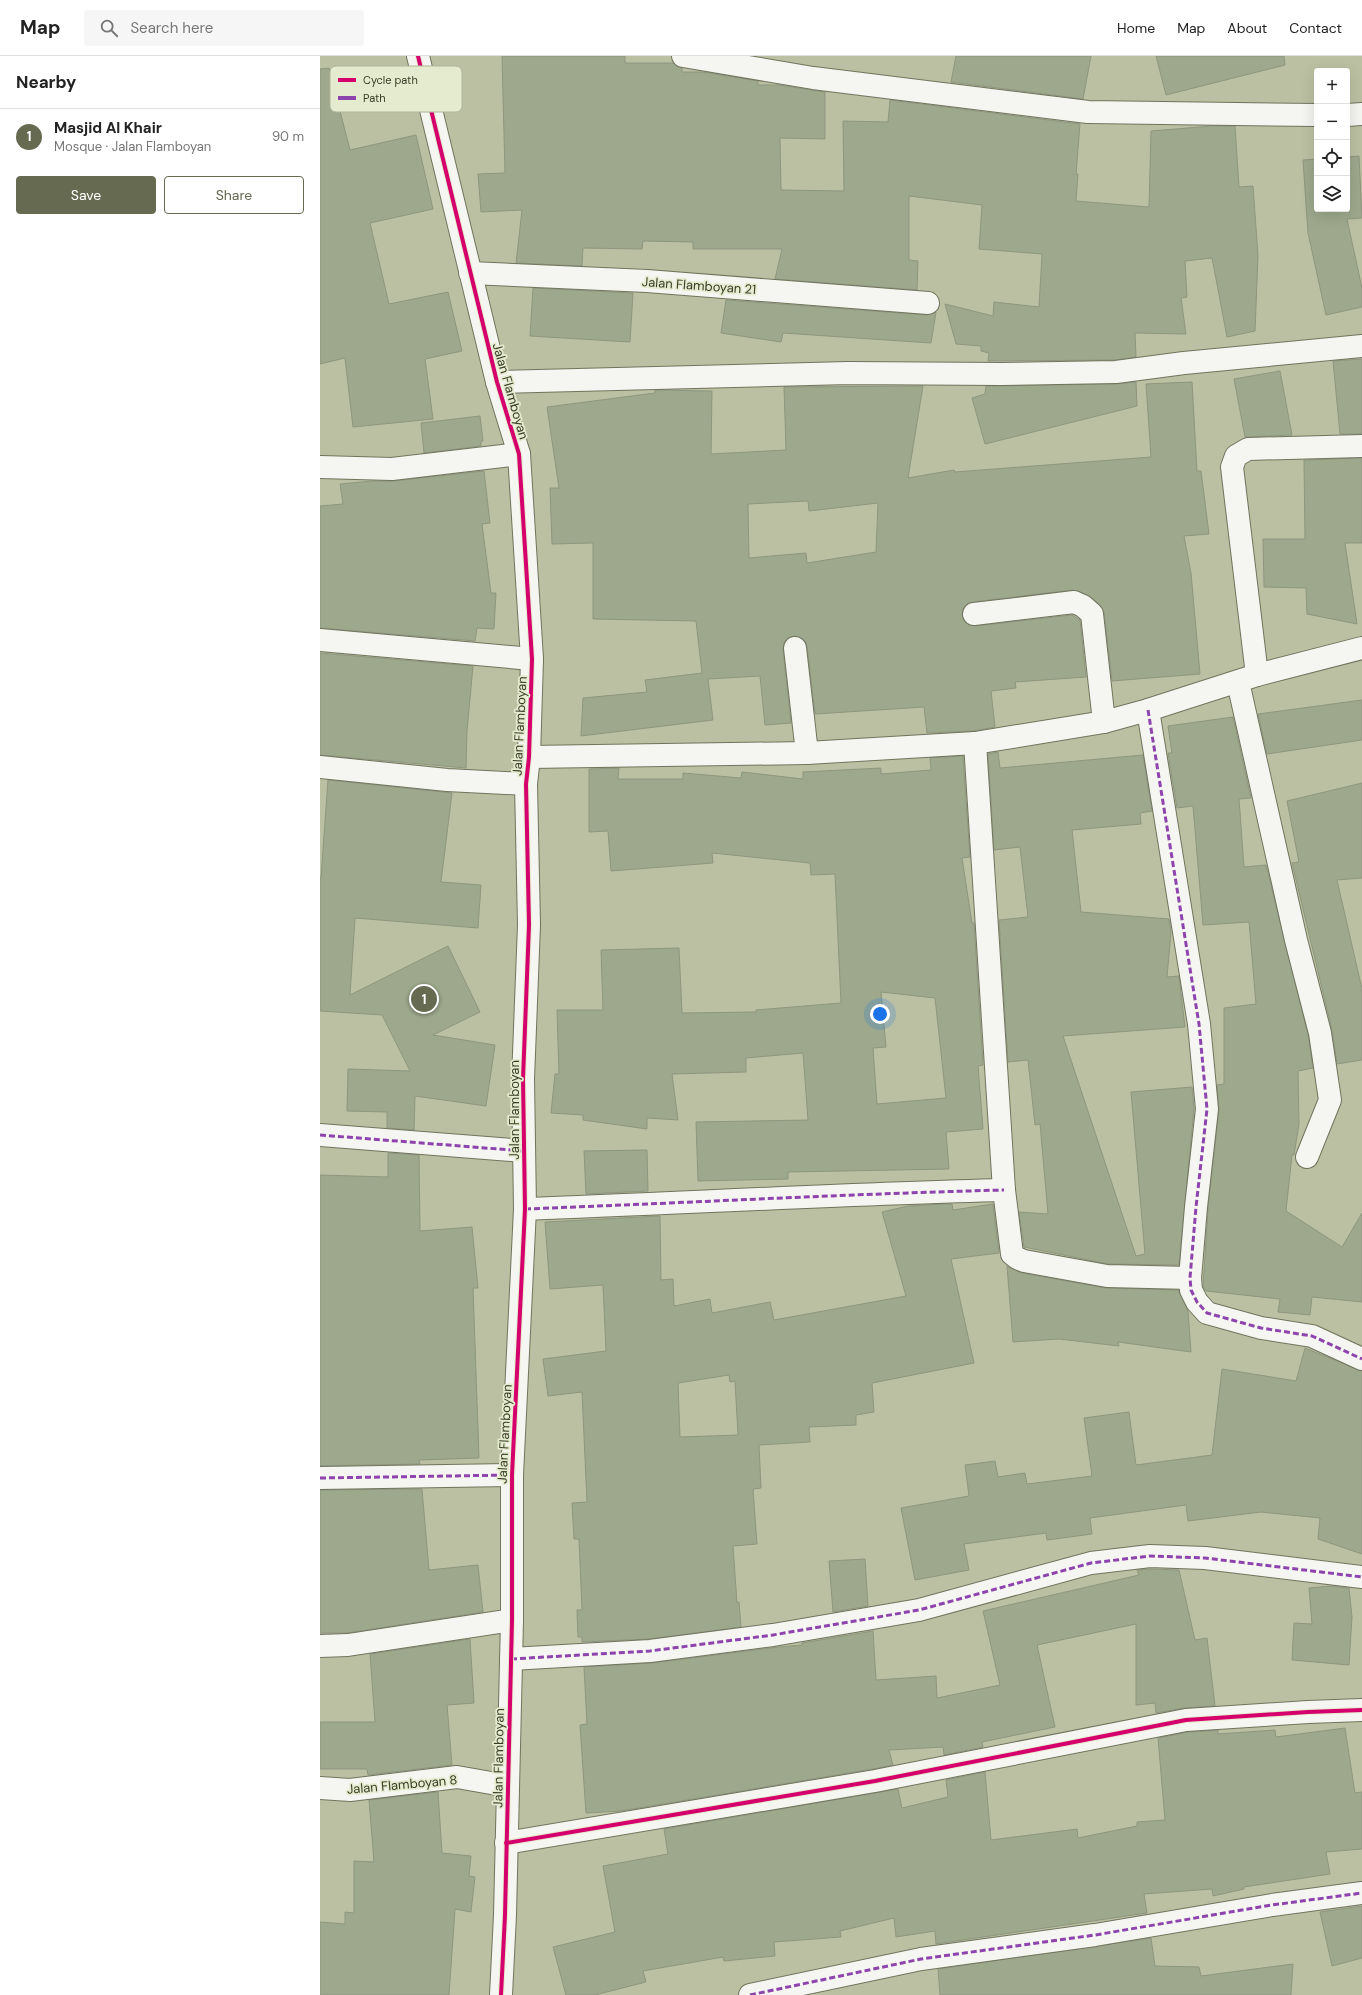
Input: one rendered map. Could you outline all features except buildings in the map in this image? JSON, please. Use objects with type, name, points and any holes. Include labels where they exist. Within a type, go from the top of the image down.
[{"type":"street","name":"Jalan Flamboyan","points":[[418,56],[420,66]]},
{"type":"street","points":[[683,56],[813,78],[1088,112],[1314,115]]},
{"type":"street","name":"Jalan Flamboyan","points":[[431,112],[497,382],[519,454],[532,659],[529,757],[526,784],[529,925],[523,1079],[525,1209],[512,1475],[512,1620],[501,1995]]},
{"type":"street","points":[[1350,115],[1362,114]]},
{"type":"street","name":"Jalan Flamboyan 21","points":[[470,273],[647,281],[928,303]]},
{"type":"street","points":[[497,382],[848,373],[1001,374],[1116,372],[1184,363],[1362,346]]},
{"type":"street","points":[[1307,1157],[1330,1100],[1320,1033],[1296,940],[1248,678],[1232,467],[1236,456],[1248,449],[1362,446]]},
{"type":"street","points":[[320,467],[392,469],[519,454]]},
{"type":"street","points":[[974,614],[1074,602],[1083,606],[1092,614],[1104,722]]},
{"type":"street","points":[[320,640],[532,659]]},
{"type":"street","points":[[795,648],[806,753]]},
{"type":"street","points":[[529,757],[806,753],[975,743],[1104,722],[1148,710],[1248,678],[1362,648]]},
{"type":"street","points":[[1148,710],[1199,1024],[1207,1109],[1190,1278],[1194,1296],[1207,1313],[1261,1328],[1312,1336],[1362,1359]]},
{"type":"street","points":[[975,743],[1004,1190],[1012,1254],[1017,1258],[1107,1276],[1190,1278]]},
{"type":"street","points":[[320,767],[447,780],[526,784]]},
{"type":"street","points":[[320,1135],[524,1151]]},
{"type":"street","points":[[525,1209],[872,1194],[1004,1190]]},
{"type":"street","points":[[320,1478],[512,1475]]},
{"type":"street","points":[[511,1659],[650,1651],[773,1635],[919,1610],[1091,1563],[1150,1556],[1205,1558],[1362,1577]]},
{"type":"street","points":[[320,1646],[348,1645],[512,1620]]},
{"type":"street","points":[[506,1843],[875,1781],[1186,1720],[1362,1710]]},
{"type":"street","name":"Jalan Flamboyan 8","points":[[320,1788],[350,1790],[456,1777],[508,1786]]},
{"type":"street","points":[[750,1995],[921,1959],[1095,1935],[1272,1905],[1362,1893]]},
{"type":"marked path","points":[[1148,710],[1199,1024],[1207,1109],[1196,1207],[1190,1278],[1191,1290],[1197,1302],[1207,1313],[1261,1328],[1312,1336],[1362,1359]]},
{"type":"marked path","points":[[320,1135],[524,1151]]},
{"type":"marked path","points":[[525,1209],[1004,1190]]},
{"type":"marked path","points":[[320,1478],[512,1475]]},
{"type":"marked path","points":[[511,1659],[650,1651],[773,1635],[919,1610],[1091,1563],[1150,1556],[1205,1558],[1362,1577]]},
{"type":"marked path","points":[[750,1995],[921,1959],[1095,1935],[1272,1905],[1362,1893]]},
{"type":"cycle path","points":[[418,56],[420,66]]},
{"type":"cycle path","points":[[432,112],[497,382],[519,454],[532,659],[529,757],[526,784],[529,925],[523,1079],[525,1209],[512,1475],[512,1620],[505,1915],[501,1995]]},
{"type":"cycle path","points":[[506,1843],[875,1781],[1186,1720],[1362,1710]]},
{"type":"place","name":"Masjid Al Khair","points":[[424,999]]}]
